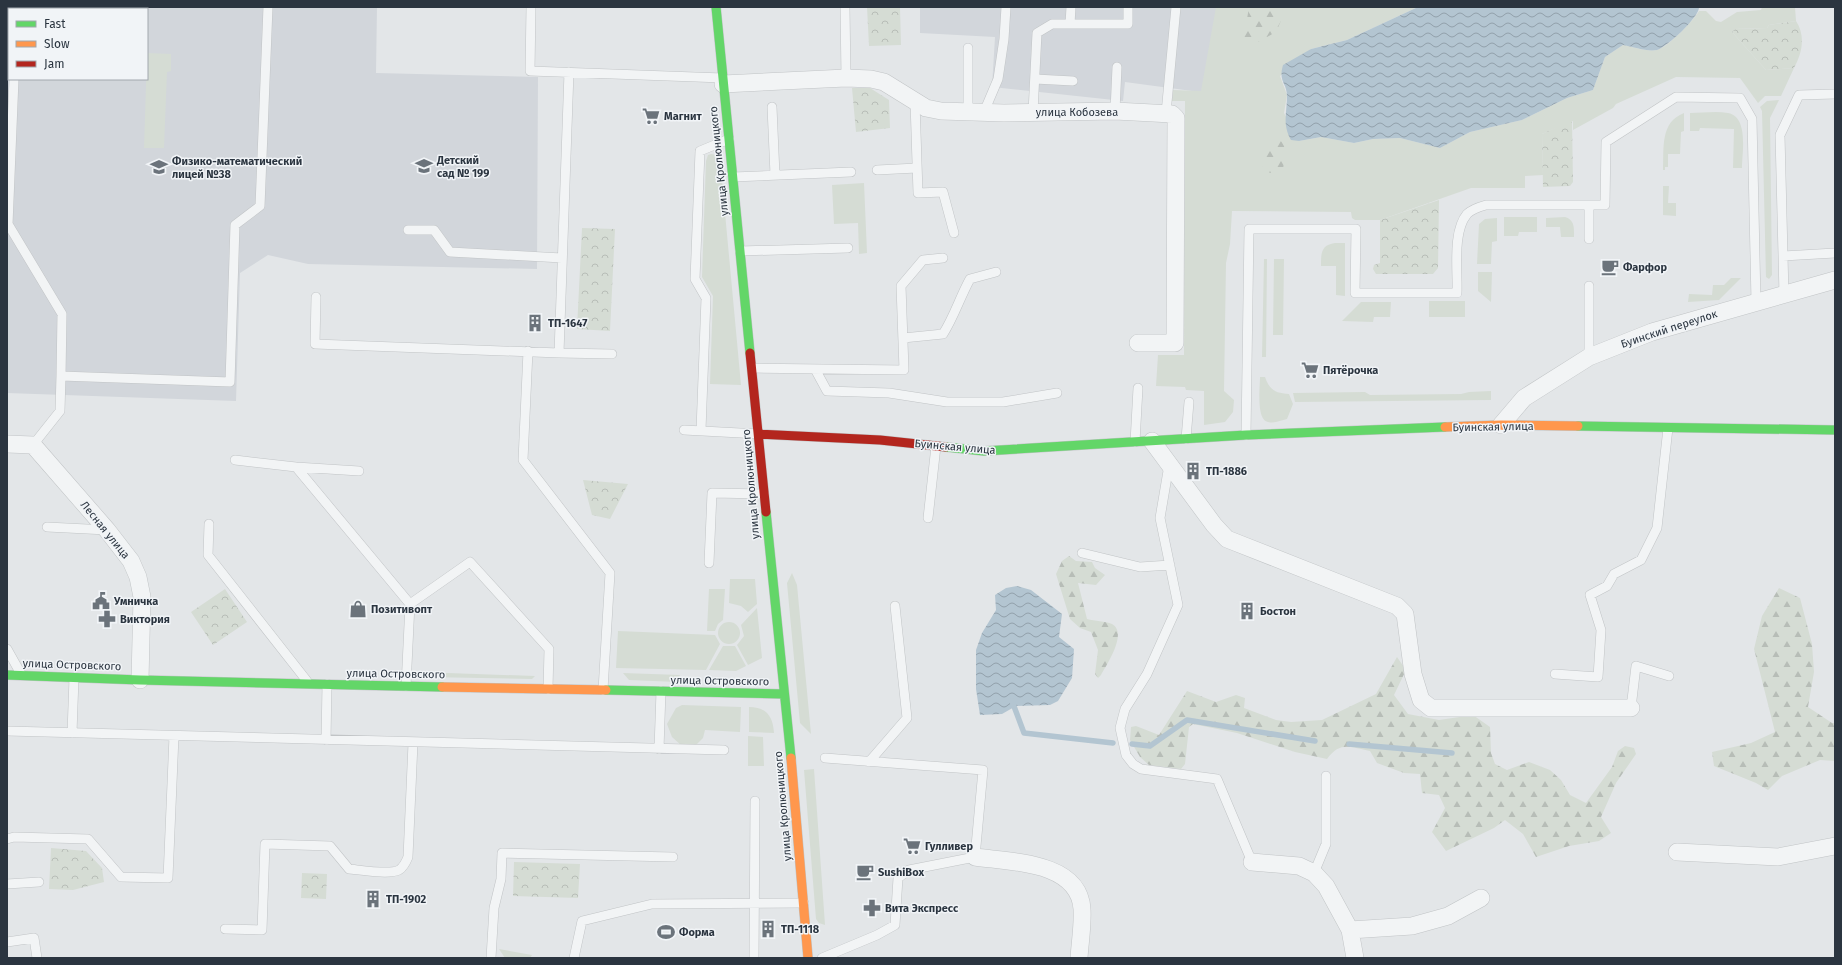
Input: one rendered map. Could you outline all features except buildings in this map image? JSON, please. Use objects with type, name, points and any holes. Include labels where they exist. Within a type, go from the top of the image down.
[{"type":"street","name":"улица Кролюницкого","points":[[716,7],[784,694],[808,958]]},
{"type":"street","name":"улица Кобозева","points":[[723,81],[846,78],[871,79],[884,82],[926,108],[941,111],[1115,111],[1166,113]]},
{"type":"street","points":[[1138,343],[1175,343],[1176,118],[1172,114],[1166,113]]},
{"type":"street","name":"Буинский переулок","points":[[1501,425],[1524,398],[1589,357],[1652,332],[1835,280]]},
{"type":"street","name":"Буинская улица","points":[[758,434],[880,440],[984,451],[1246,435],[1501,425],[1835,430]]},
{"type":"street","points":[[1152,441],[1214,525],[1227,539],[1397,606],[1405,614],[1413,674],[1421,700],[1431,708],[1631,708]]},
{"type":"street","points":[[7,444],[33,445]]},
{"type":"street","name":"Лесная улица","points":[[33,445],[107,530],[131,562],[138,577],[142,597],[140,680]]},
{"type":"street","name":"улица Островского","points":[[7,675],[140,680],[784,694]]},
{"type":"street","points":[[1677,852],[1778,857],[1835,846]]},
{"type":"street","points":[[975,857],[1030,864],[1058,874],[1068,880],[1078,892],[1082,908],[1079,958]]},
{"type":"street","points":[[1252,862],[1299,866],[1314,873],[1326,886],[1350,930],[1355,958]]},
{"type":"street","points":[[1350,930],[1412,926],[1448,916],[1481,898]]},
{"type":"lane","points":[[61,376],[230,382],[235,225],[260,206],[268,7]]},
{"type":"lane","points":[[531,7],[530,71],[723,81]]},
{"type":"lane","points":[[845,7],[846,78]]},
{"type":"lane","points":[[976,112],[998,79],[1004,39],[1006,7]]},
{"type":"lane","points":[[1070,24],[1071,7]]},
{"type":"lane","points":[[1033,112],[1038,33],[1052,24],[1128,24],[1128,7]]},
{"type":"lane","points":[[1166,113],[1176,7]]},
{"type":"lane","points":[[968,48],[976,112]]},
{"type":"lane","points":[[1115,111],[1117,67]]},
{"type":"lane","points":[[559,352],[569,72]]},
{"type":"lane","points":[[1035,79],[1073,82]]},
{"type":"lane","points":[[14,80],[8,224],[62,314],[60,411],[33,445]]},
{"type":"lane","points":[[1784,295],[1780,135],[1799,95],[1835,94]]},
{"type":"lane","points":[[1246,435],[1249,229],[1356,229],[1355,293],[1458,293],[1459,226],[1467,214],[1473,209],[1486,205],[1605,205],[1606,142],[1676,97],[1740,98],[1752,119],[1756,302]]},
{"type":"lane","points":[[916,102],[918,193],[943,192],[954,233]]},
{"type":"lane","points":[[772,107],[775,175]]},
{"type":"lane","points":[[701,430],[706,298],[695,279],[700,151],[729,139]]},
{"type":"lane","points":[[877,170],[917,168]]},
{"type":"lane","points":[[733,177],[850,172]]},
{"type":"lane","points":[[1589,205],[1589,240]]},
{"type":"lane","points":[[408,230],[434,230],[450,252],[562,258]]},
{"type":"lane","points":[[740,251],[848,248]]},
{"type":"lane","points":[[1783,256],[1835,253]]},
{"type":"lane","points":[[752,368],[904,370],[901,286],[923,260],[943,258]]},
{"type":"lane","points":[[903,338],[943,334],[951,320],[958,300],[970,279],[996,272]]},
{"type":"lane","points":[[1589,286],[1589,357]]},
{"type":"lane","points":[[316,297],[315,344],[612,354]]},
{"type":"lane","points":[[528,352],[523,460],[610,573],[603,690]]},
{"type":"lane","points":[[815,369],[826,391],[889,393],[947,402],[1003,402],[1057,393]]},
{"type":"lane","points":[[1135,442],[1138,388]]},
{"type":"lane","points":[[1186,439],[1189,402]]},
{"type":"lane","points":[[1555,674],[1598,677],[1601,630],[1590,595],[1607,586],[1614,574],[1641,560],[1656,528],[1668,428]]},
{"type":"lane","points":[[684,430],[758,434]]},
{"type":"lane","points":[[928,518],[936,446]]},
{"type":"lane","points":[[235,460],[296,467],[359,471]]},
{"type":"lane","points":[[1169,464],[1160,518],[1178,605],[1147,674],[1126,709],[1120,728],[1122,740],[1126,755],[1132,764],[1141,769],[1217,779],[1252,862]]},
{"type":"lane","points":[[296,467],[410,604],[406,686]]},
{"type":"lane","points":[[710,563],[712,492],[764,494]]},
{"type":"lane","points":[[209,524],[208,555],[309,684]]},
{"type":"lane","points":[[47,527],[107,530]]},
{"type":"lane","points":[[1082,552],[1140,567],[1170,565]]},
{"type":"lane","points":[[410,604],[470,562],[549,649],[548,689]]},
{"type":"lane","points":[[869,762],[907,718],[895,606]]},
{"type":"lane","points":[[7,649],[22,675]]},
{"type":"lane","points":[[1631,708],[1636,666],[1669,676]]},
{"type":"lane","points":[[72,733],[74,678]]},
{"type":"lane","points":[[326,740],[327,684]]},
{"type":"lane","points":[[659,749],[661,691]]},
{"type":"lane","points":[[7,731],[413,743],[724,750]]},
{"type":"lane","points":[[7,839],[14,837],[88,839],[121,877],[168,878],[174,736]]},
{"type":"lane","points":[[225,929],[262,930],[265,844],[330,846],[349,869],[390,872],[398,871],[404,866],[408,857],[413,743]]},
{"type":"lane","points":[[822,958],[877,935],[895,925],[898,878],[909,870],[975,857],[983,770],[825,758]]},
{"type":"lane","points":[[1314,873],[1326,844],[1326,776]]},
{"type":"lane","points":[[754,958],[755,801]]},
{"type":"lane","points":[[491,958],[494,908],[501,879],[502,853],[673,857]]},
{"type":"lane","points":[[7,884],[39,882]]},
{"type":"lane","points":[[574,958],[582,921],[652,904],[804,903]]},
{"type":"lane","points":[[7,942],[34,938],[37,958]]},
{"type":"shaded area","name":"Физико-математический лицей №38","points":[[7,7],[377,7],[376,73],[538,77],[537,269],[308,264],[268,255],[240,273],[236,401],[7,393]]},
{"type":"shaded area","points":[[920,7],[1220,7],[1207,93],[1125,82],[1123,101],[992,87],[995,37],[920,33]]},
{"type":"green space","points":[[23,7],[135,7],[135,8]]},
{"type":"green space","points":[[867,7],[900,7],[901,45],[869,46]]},
{"type":"green space","points":[[1216,7],[1418,7],[1347,40],[1311,49],[1280,76],[1287,95],[1284,113],[1299,141],[1321,137],[1354,143],[1373,139],[1400,138],[1440,148],[1470,132],[1522,120],[1567,98],[1593,90],[1605,57],[1623,45],[1649,50],[1657,50],[1662,48],[1680,33],[1699,11],[1706,11],[1716,21],[1721,22],[1737,12],[1761,10],[1762,7],[1795,7],[1796,21],[1769,25],[1767,28],[1735,29],[1732,32],[1766,70],[1794,68],[1781,96],[1765,96],[1758,103],[1740,78],[1676,77],[1616,104],[1613,108],[1573,130],[1573,121],[1542,134],[1543,175],[1525,176],[1525,188],[1471,188],[1380,220],[1355,220],[1352,218],[1351,212],[1232,211],[1230,244],[1226,263],[1224,391],[1234,400],[1233,412],[1225,422],[1204,425],[1204,391],[1186,390],[1185,387],[1156,386],[1158,355],[1184,355],[1185,101],[1172,101],[1173,90],[1201,91]]},
{"type":"green space","points":[[1249,7],[1297,7],[1283,16],[1276,32],[1249,47],[1243,47],[1238,33],[1247,19]]},
{"type":"green space","points":[[1796,21],[1801,33],[1802,44],[1794,68],[1766,70],[1732,32],[1735,29],[1767,28],[1769,25]]},
{"type":"green space","points":[[148,53],[171,54],[171,71],[167,72],[164,148],[144,148]]},
{"type":"green space","points":[[852,88],[870,88],[889,100],[890,128],[856,132]]},
{"type":"green space","points":[[1779,100],[1770,118],[1772,275],[1769,279],[1766,277],[1762,111],[1760,107],[1767,101]]},
{"type":"green space","points":[[1723,112],[1735,116],[1742,128],[1742,168],[1733,168],[1734,129],[1700,128],[1699,131],[1690,131],[1690,113]]},
{"type":"green space","points":[[1684,113],[1684,131],[1681,132],[1680,154],[1668,154],[1668,167],[1665,167],[1665,170],[1663,170],[1664,145],[1667,129],[1676,117]]},
{"type":"green space","points":[[1572,120],[1573,182],[1570,186],[1543,187],[1542,134]]},
{"type":"green space","points":[[1277,138],[1281,140],[1285,147],[1284,164],[1283,168],[1270,173],[1263,167],[1260,151],[1271,139]]},
{"type":"green space","points":[[708,155],[717,155],[720,159],[741,385],[710,384],[713,296],[702,277],[706,161]]},
{"type":"green space","points":[[864,183],[867,253],[859,254],[858,223],[834,224],[832,185]]},
{"type":"green space","points":[[1663,186],[1669,186],[1668,203],[1676,203],[1676,216],[1663,215]]},
{"type":"green space","points":[[1439,200],[1438,268],[1433,274],[1376,274],[1373,269],[1374,265],[1380,263],[1380,220]]},
{"type":"green space","points":[[1504,217],[1537,217],[1537,232],[1519,232],[1518,236],[1504,236]]},
{"type":"green space","points":[[1565,217],[1572,222],[1574,237],[1561,237],[1560,227],[1546,227],[1546,218]]},
{"type":"green space","points":[[1497,218],[1497,241],[1492,242],[1491,264],[1477,264],[1479,224],[1485,219]]},
{"type":"green space","points":[[582,228],[615,229],[610,331],[577,329]]},
{"type":"green space","points":[[1335,243],[1345,243],[1345,296],[1336,295],[1336,266],[1321,266],[1321,257],[1324,248]]},
{"type":"green space","points":[[1264,259],[1267,259],[1266,357],[1262,357]]},
{"type":"green space","points":[[1274,259],[1284,259],[1283,335],[1273,335]]},
{"type":"green space","points":[[1478,272],[1492,272],[1491,302],[1478,291]]},
{"type":"green space","points":[[1731,278],[1741,278],[1719,300],[1688,302],[1689,294],[1712,295],[1713,285],[1724,285]]},
{"type":"green space","points":[[1429,301],[1465,301],[1465,317],[1429,317]]},
{"type":"green space","points":[[1361,302],[1391,302],[1390,317],[1374,317],[1373,322],[1342,321]]},
{"type":"green space","points":[[1260,377],[1265,377],[1271,388],[1277,392],[1289,394],[1293,404],[1287,419],[1273,423],[1264,420],[1260,410]]},
{"type":"green space","points":[[1491,391],[1491,400],[1295,402],[1293,393],[1365,392],[1370,395],[1461,394]]},
{"type":"green space","points":[[583,480],[628,484],[610,519],[592,515]]},
{"type":"green space","points":[[1069,556],[1076,561],[1092,562],[1095,568],[1105,575],[1096,585],[1078,583],[1087,619],[1112,624],[1116,628],[1118,634],[1115,649],[1098,678],[1095,674],[1098,650],[1091,632],[1080,628],[1070,619],[1056,574],[1062,561]]},
{"type":"green space","points":[[792,573],[797,585],[811,734],[800,723],[787,583]]},
{"type":"green space","points":[[730,579],[755,579],[757,604],[748,612],[741,606],[729,603]]},
{"type":"green space","points":[[1779,588],[1800,598],[1812,644],[1814,672],[1808,707],[1832,723],[1835,723],[1835,761],[1820,760],[1782,776],[1768,790],[1756,783],[1714,766],[1712,752],[1751,743],[1775,732],[1754,649],[1762,616]]},
{"type":"green space","points":[[225,589],[247,622],[213,645],[191,612]]},
{"type":"green space","points":[[709,589],[725,589],[723,620],[718,624],[715,631],[707,631]]},
{"type":"green space","points":[[757,608],[762,658],[748,665],[737,645],[744,636],[741,625]]},
{"type":"green space","points":[[729,622],[737,625],[740,633],[737,641],[729,644],[721,641],[718,633],[721,625]]},
{"type":"green space","points":[[618,631],[715,635],[720,644],[706,670],[616,668]]},
{"type":"green space","points":[[723,646],[735,646],[746,666],[736,671],[709,670]]},
{"type":"green space","points":[[1397,657],[1406,670],[1394,695],[1408,714],[1439,720],[1473,715],[1490,727],[1491,753],[1495,764],[1507,770],[1529,762],[1550,770],[1561,780],[1570,795],[1586,803],[1612,767],[1618,751],[1625,746],[1634,748],[1636,754],[1616,783],[1601,817],[1611,833],[1599,841],[1569,846],[1536,857],[1523,834],[1505,820],[1494,828],[1446,851],[1432,832],[1445,808],[1439,795],[1422,793],[1420,774],[1404,773],[1377,763],[1370,751],[1346,747],[1336,750],[1327,759],[1295,752],[1237,733],[1193,724],[1189,727],[1185,764],[1181,769],[1149,765],[1140,757],[1130,740],[1131,727],[1136,726],[1159,735],[1187,691],[1216,702],[1236,695],[1245,698],[1244,708],[1276,720],[1291,722],[1322,720],[1376,694]]},
{"type":"green space","points":[[420,672],[535,676],[532,679],[424,677]]},
{"type":"green space","points":[[623,673],[680,675],[677,682],[629,680]]},
{"type":"green space","points":[[682,705],[741,707],[740,732],[705,730],[703,738],[695,746],[682,746],[672,737],[667,724],[676,708]]},
{"type":"green space","points":[[749,707],[755,707],[768,714],[772,722],[774,733],[749,732]]},
{"type":"green space","points":[[748,736],[763,737],[764,766],[748,766]]},
{"type":"green space","points":[[814,769],[825,925],[819,923],[816,919],[804,770]]},
{"type":"green space","points":[[51,848],[86,851],[102,868],[104,882],[73,890],[49,889]]},
{"type":"green space","points":[[514,862],[580,864],[578,898],[513,896]]},
{"type":"green space","points":[[302,873],[327,874],[326,899],[301,898]]},
{"type":"green space","points":[[499,949],[532,955],[530,958],[505,958]]},
{"type":"water","points":[[1418,7],[1699,8],[1688,25],[1662,48],[1657,50],[1649,50],[1623,45],[1605,57],[1593,90],[1567,98],[1522,120],[1470,132],[1440,148],[1400,138],[1373,139],[1354,143],[1321,137],[1299,141],[1291,140],[1286,124],[1287,92],[1282,79],[1283,65],[1311,49],[1347,40]]},
{"type":"water","points":[[1017,586],[1031,590],[1062,614],[1059,637],[1074,649],[1072,678],[1058,701],[1050,705],[1016,706],[1002,714],[980,715],[976,689],[976,650],[982,633],[996,610],[995,595],[1006,588]]},
{"type":"waterway","points":[[1012,701],[1024,733],[1113,743]]},
{"type":"waterway","points":[[1132,744],[1150,746],[1187,720],[1315,741]]},
{"type":"waterway","points":[[1349,744],[1452,753]]},
{"type":"traffic: fast","points":[[716,7],[750,353]]},
{"type":"traffic: fast","points":[[1578,426],[1835,430]]},
{"type":"traffic: fast","points":[[946,447],[984,451],[1246,435],[1445,427]]},
{"type":"traffic: fast","points":[[766,512],[791,758]]},
{"type":"traffic: fast","points":[[7,675],[140,680],[442,687]]},
{"type":"traffic: fast","points":[[606,690],[784,694]]},
{"type":"traffic: slow","points":[[1445,427],[1501,425],[1578,426]]},
{"type":"traffic: slow","points":[[442,687],[606,690]]},
{"type":"traffic: slow","points":[[791,758],[808,958]]},
{"type":"traffic: jam","points":[[750,353],[766,512]]},
{"type":"traffic: jam","points":[[759,434],[880,440],[946,447]]},
{"type":"place","name":"Магнит","points":[[651,116]]},
{"type":"place","name":"Детский сад № 199","points":[[424,166]]},
{"type":"place","name":"Физико-математический лицей №38","points":[[159,167]]},
{"type":"place","name":"Фарфор","points":[[1610,267]]},
{"type":"place","name":"ТП-1647","points":[[535,323]]},
{"type":"place","name":"Пятёрочка","points":[[1310,370]]},
{"type":"place","name":"ТП-1886","points":[[1193,471]]},
{"type":"place","name":"Умничка","points":[[101,601]]},
{"type":"place","name":"Позитивопт","points":[[358,609]]},
{"type":"place","name":"Бостон","points":[[1247,611]]},
{"type":"place","name":"Виктория","points":[[107,619]]},
{"type":"place","name":"Гулливер","points":[[912,846]]},
{"type":"place","name":"SushiBox","points":[[865,872]]},
{"type":"place","name":"ТП-1902","points":[[373,899]]},
{"type":"place","name":"Вита Экспресс","points":[[872,908]]},
{"type":"place","name":"ТП-1118","points":[[768,929]]},
{"type":"place","name":"Форма","points":[[666,932]]}]
